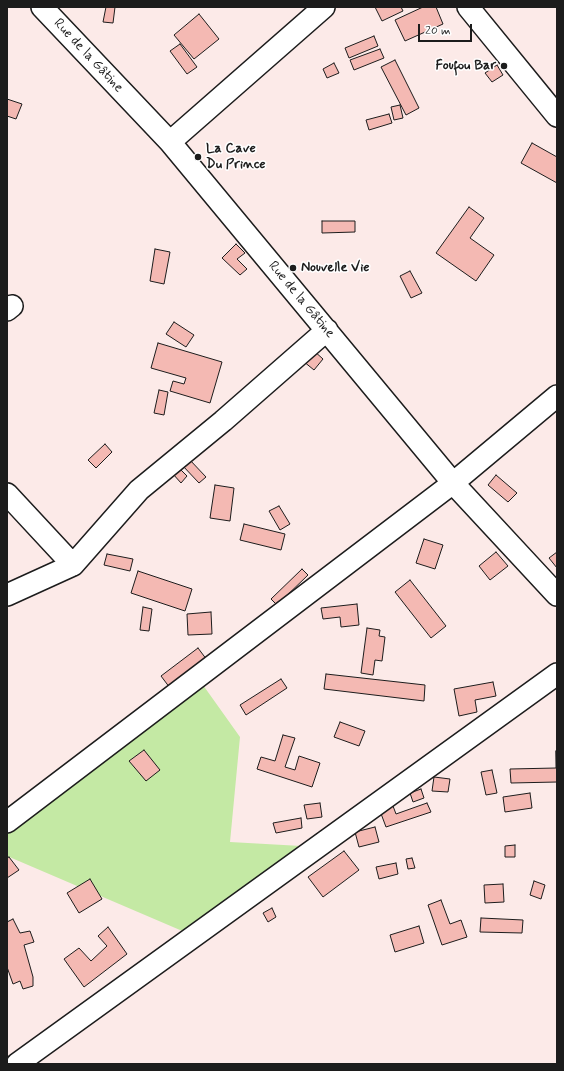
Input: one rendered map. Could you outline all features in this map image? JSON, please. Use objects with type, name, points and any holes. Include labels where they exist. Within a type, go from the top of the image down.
[{"type":"street","name":"Rue de la Gâtine","points":[[42,7],[170,142],[453,483],[557,595]]},
{"type":"street","points":[[170,142],[324,7]]},
{"type":"street","points":[[468,7],[557,116]]},
{"type":"street","points":[[7,595],[73,565],[139,490],[223,421],[327,330]]},
{"type":"street","points":[[7,822],[453,483],[557,396]]},
{"type":"street","points":[[7,494],[73,565]]},
{"type":"street","points":[[17,1064],[557,674]]},
{"type":"green space","points":[[198,678],[240,737],[230,842],[319,847],[194,936],[7,856],[7,822]]},
{"type":"building","points":[[106,7],[115,7],[113,23],[103,22]]},
{"type":"building","points":[[375,7],[401,7],[403,11],[382,21]]},
{"type":"building","points":[[423,7],[436,7],[443,24],[405,41],[395,20]]},
{"type":"building","points":[[199,14],[219,39],[194,59],[174,35]]},
{"type":"building","points":[[374,36],[378,46],[349,58],[345,48]]},
{"type":"building","points":[[180,44],[197,67],[187,74],[170,51]]},
{"type":"building","points":[[380,49],[384,58],[354,70],[350,60]]},
{"type":"building","points":[[395,60],[419,108],[406,115],[381,67]]},
{"type":"building","points":[[334,63],[339,73],[327,78],[323,69]]},
{"type":"building","points":[[497,65],[503,75],[492,82],[485,73]]},
{"type":"building","points":[[7,99],[22,104],[16,119],[7,116]]},
{"type":"building","points":[[400,105],[403,118],[394,120],[391,107]]},
{"type":"building","points":[[389,114],[392,123],[369,130],[366,120]]},
{"type":"building","points":[[532,143],[557,157],[557,183],[521,163]]},
{"type":"building","points":[[469,207],[484,218],[470,238],[494,255],[476,281],[436,253]]},
{"type":"building","points":[[322,221],[355,221],[355,232],[322,233]]},
{"type":"building","points":[[236,244],[245,253],[237,259],[247,269],[240,275],[222,258]]},
{"type":"building","points":[[155,249],[170,252],[164,284],[150,281]]},
{"type":"building","points":[[410,271],[422,293],[411,298],[400,276]]},
{"type":"building","points":[[174,322],[194,335],[186,347],[166,334]]},
{"type":"building","points":[[158,343],[222,362],[210,403],[170,391],[173,381],[184,384],[186,378],[151,368]]},
{"type":"building","points":[[313,350],[323,359],[314,370],[303,361]]},
{"type":"building","points":[[159,390],[168,392],[164,415],[154,413]]},
{"type":"building","points":[[105,444],[112,452],[96,468],[88,460]]},
{"type":"building","points":[[189,459],[206,477],[199,483],[182,465]]},
{"type":"building","points":[[179,468],[187,476],[181,483],[173,474]]},
{"type":"building","points":[[496,475],[517,493],[508,502],[488,485]]},
{"type":"building","points":[[215,485],[234,488],[230,521],[210,518]]},
{"type":"building","points":[[279,506],[290,524],[280,530],[269,511]]},
{"type":"building","points":[[244,524],[285,534],[281,550],[240,540]]},
{"type":"building","points":[[424,539],[443,545],[435,569],[416,563]]},
{"type":"building","points":[[496,552],[508,566],[490,580],[479,566]]},
{"type":"building","points":[[557,552],[557,568],[549,558]]},
{"type":"building","points":[[107,554],[133,559],[130,571],[104,565]]},
{"type":"building","points":[[302,569],[308,575],[277,605],[271,599]]},
{"type":"building","points":[[138,571],[192,589],[185,611],[131,593]]},
{"type":"building","points":[[410,580],[446,626],[431,638],[395,592]]},
{"type":"building","points":[[357,604],[359,625],[341,627],[340,617],[323,619],[321,608]]},
{"type":"building","points":[[143,607],[152,609],[149,631],[140,630]]},
{"type":"building","points":[[211,612],[212,634],[188,635],[187,614]]},
{"type":"building","points":[[367,628],[380,630],[379,636],[385,637],[382,661],[375,660],[373,675],[361,673]]},
{"type":"building","points":[[198,648],[207,660],[170,688],[161,676]]},
{"type":"building","points":[[326,674],[425,685],[424,701],[324,689]]},
{"type":"building","points":[[281,679],[287,688],[246,715],[240,705]]},
{"type":"building","points":[[493,682],[496,696],[475,700],[477,712],[459,716],[454,689]]},
{"type":"building","points":[[340,722],[365,731],[359,746],[334,737]]},
{"type":"building","points":[[283,735],[295,738],[285,767],[295,770],[299,756],[320,763],[312,787],[257,769],[261,757],[275,761]]},
{"type":"building","points":[[144,750],[160,770],[146,781],[129,761]]},
{"type":"building","points":[[556,751],[557,782],[511,783],[510,769],[556,768]]},
{"type":"building","points":[[492,770],[497,793],[486,795],[481,772]]},
{"type":"building","points":[[434,777],[450,779],[448,792],[432,791]]},
{"type":"building","points":[[421,789],[424,798],[413,802],[410,793]]},
{"type":"building","points":[[530,793],[532,808],[505,812],[503,797]]},
{"type":"building","points":[[320,803],[322,817],[307,819],[304,805]]},
{"type":"building","points":[[427,803],[431,812],[386,827],[380,811],[393,806],[396,814]]},
{"type":"building","points":[[301,818],[302,828],[276,833],[273,823]]},
{"type":"building","points":[[375,827],[379,842],[359,847],[355,832]]},
{"type":"building","points":[[515,845],[515,857],[505,857],[505,846]]},
{"type":"building","points":[[344,851],[359,870],[323,897],[308,877]]},
{"type":"building","points":[[9,857],[19,870],[7,878],[7,858]]},
{"type":"building","points":[[412,858],[415,868],[408,869],[406,859]]},
{"type":"building","points":[[396,863],[398,874],[379,879],[376,867]]},
{"type":"building","points":[[90,879],[102,899],[79,913],[67,893]]},
{"type":"building","points":[[534,881],[545,885],[541,899],[530,895]]},
{"type":"building","points":[[503,884],[504,902],[485,903],[484,885]]},
{"type":"building","points":[[441,900],[450,924],[461,920],[467,937],[442,945],[428,905]]},
{"type":"building","points":[[272,908],[276,917],[268,922],[263,913]]},
{"type":"building","points":[[481,918],[523,920],[522,933],[480,932]]},
{"type":"building","points":[[13,919],[20,933],[30,931],[34,942],[24,945],[33,977],[33,986],[23,989],[20,981],[13,984],[7,967],[7,922]]},
{"type":"building","points":[[419,926],[424,943],[395,952],[390,935]]},
{"type":"building","points":[[108,927],[127,954],[84,987],[64,959],[79,948],[91,961],[107,946],[98,936]]},
{"type":"place","name":"Foufou Bar","points":[[504,66]]},
{"type":"place","name":"La Cave Du Prince","points":[[198,157]]},
{"type":"place","name":"Nouvelle Vie","points":[[293,268]]}]
